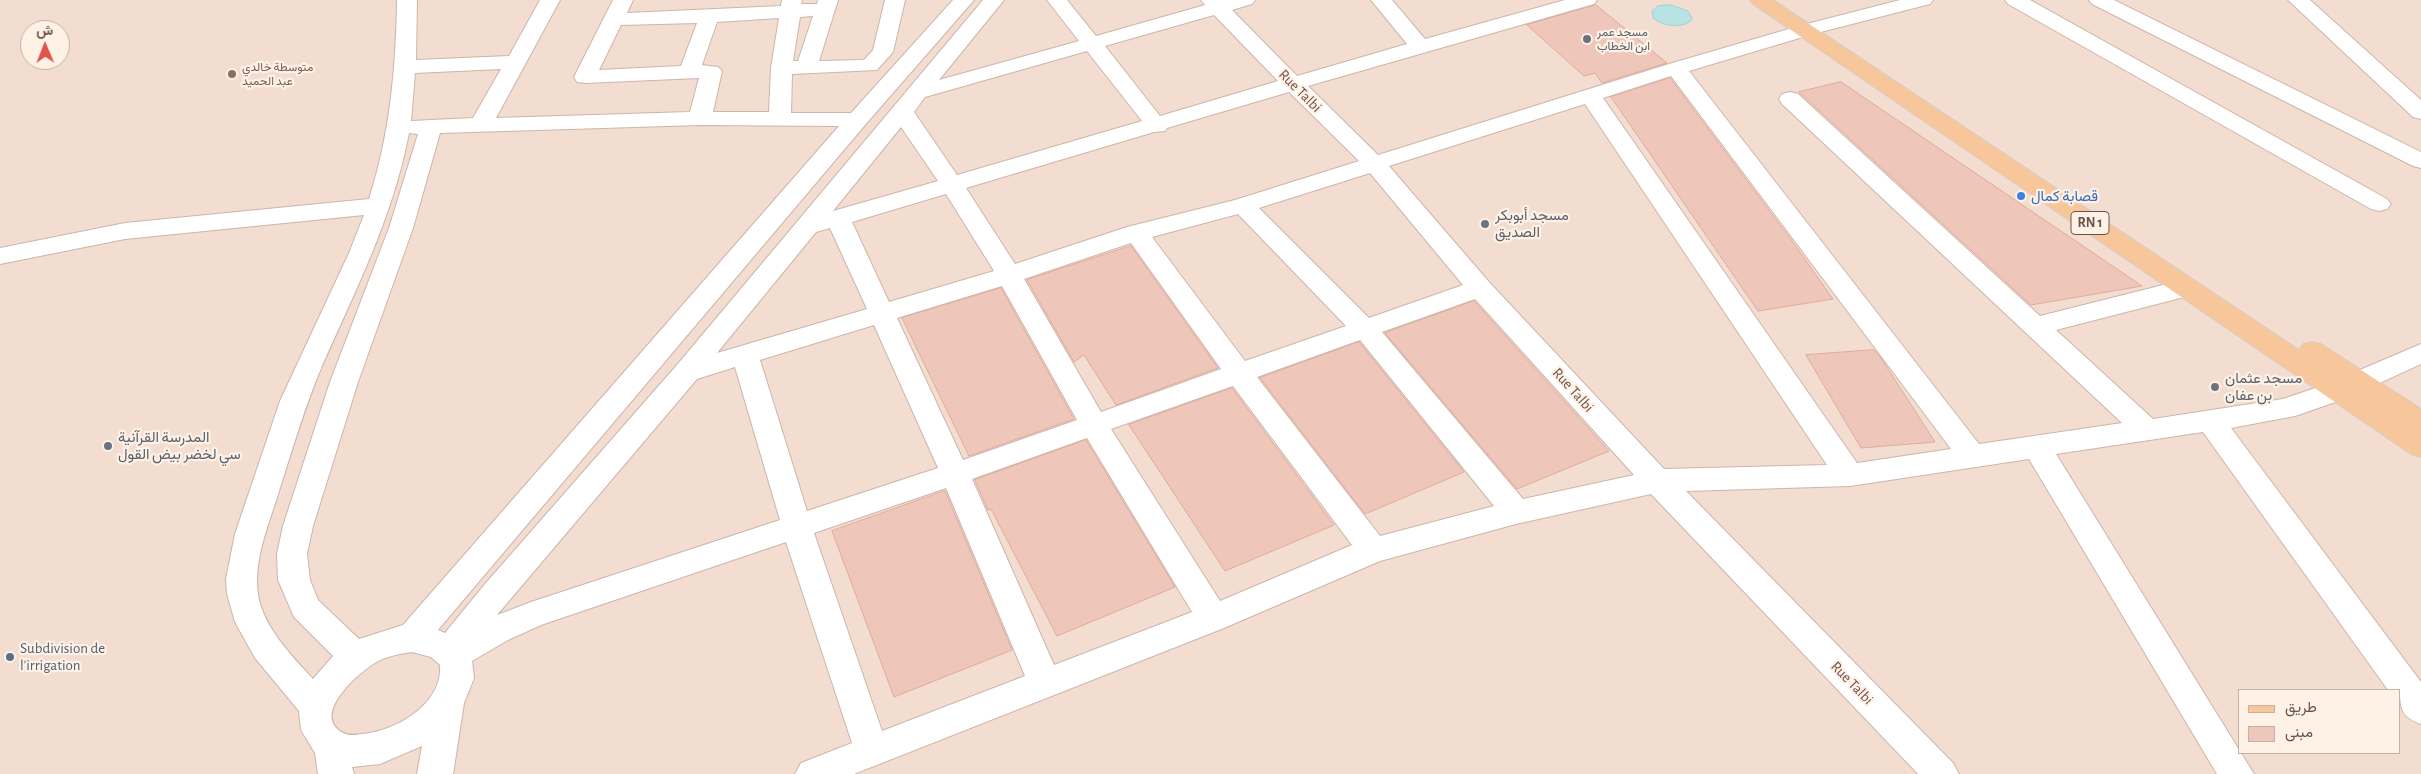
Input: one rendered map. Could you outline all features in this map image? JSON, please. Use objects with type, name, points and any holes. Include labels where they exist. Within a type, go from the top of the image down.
[{"type":"main road","name":"RN 1","points":[[1760,0],[1814,28],[2348,386],[2421,446]]},
{"type":"main road","name":"RN 1","points":[[1783,0],[1814,28],[2187,288],[2348,386],[2421,423]]},
{"type":"street","points":[[317,708],[258,635],[245,608],[241,578],[247,546],[298,390],[368,236],[379,206],[401,127],[407,67],[407,0]]},
{"type":"street","points":[[482,123],[550,0]]},
{"type":"street","points":[[623,0],[585,77],[711,71],[700,118]]},
{"type":"street","points":[[679,18],[687,0]]},
{"type":"street","points":[[782,68],[870,66],[883,52],[895,0]]},
{"type":"street","points":[[412,638],[856,120],[964,0]]},
{"type":"street","points":[[452,654],[496,593],[687,372],[994,0]]},
{"type":"street","points":[[1057,0],[1157,126]]},
{"type":"street","points":[[910,102],[1215,3],[1245,0]]},
{"type":"street","points":[[1381,0],[1420,46]]},
{"type":"street","points":[[806,227],[1157,126],[1420,46],[1546,5],[1587,0]]},
{"type":"street","points":[[687,372],[1009,275],[1136,233],[1243,205],[1373,162],[1676,68],[1814,28],[1923,0]]},
{"type":"street","points":[[2015,0],[2379,204]]},
{"type":"street","points":[[2098,0],[2421,161]]},
{"type":"street","points":[[2298,0],[2421,112]]},
{"type":"street","name":"Rue Talbi","points":[[1215,3],[1293,84],[1373,162],[1480,288],[1657,481],[1941,774]]},
{"type":"street","points":[[614,19],[710,17],[791,6],[826,4],[806,68]]},
{"type":"street","points":[[780,118],[782,68],[791,6]]},
{"type":"street","points":[[689,72],[710,17]]},
{"type":"street","points":[[407,67],[516,62]]},
{"type":"street","points":[[1676,68],[1974,457]]},
{"type":"street","points":[[1590,95],[1850,475]]},
{"type":"street","points":[[1790,99],[2147,430]]},
{"type":"street","points":[[910,102],[952,185],[1009,275],[1094,425],[1213,618]]},
{"type":"street","points":[[401,127],[482,123],[700,118],[856,120]]},
{"type":"street","points":[[356,657],[305,608],[294,580],[292,554],[298,526],[344,382],[401,228],[431,126]]},
{"type":"street","points":[[1243,205],[1364,328],[1516,512]]},
{"type":"street","points":[[0,256],[125,231],[379,206]]},
{"type":"street","points":[[838,218],[955,474],[1045,683]]},
{"type":"street","points":[[1136,233],[1238,372],[1373,550]]},
{"type":"street","points":[[452,654],[497,630],[531,615],[955,474],[1238,372],[1480,288]]},
{"type":"street","points":[[2035,326],[2187,288]]},
{"type":"street","points":[[812,774],[1213,618],[1373,550],[1516,512],[1657,481],[1850,475],[2285,409],[2348,386],[2421,353]]},
{"type":"street","points":[[745,354],[797,528],[872,751]]},
{"type":"street","points":[[2210,420],[2421,709]]},
{"type":"street","points":[[2037,447],[2236,774]]},
{"type":"street","points":[[496,593],[500,606],[506,610],[531,615]]},
{"type":"street","points":[[435,774],[447,704],[458,678],[457,666],[452,654],[440,644],[428,639],[412,638],[384,643],[356,657],[331,681],[322,694],[315,719],[333,760],[345,751],[362,752],[388,747],[420,731],[436,718],[447,704]]},
{"type":"shaded area","points":[[0,0],[2421,0],[2421,774],[0,774]]},
{"type":"water","points":[[1671,5],[1688,11],[1692,18],[1691,21],[1682,25],[1672,26],[1653,18],[1652,11],[1658,6]]},
{"type":"building","points":[[1596,5],[1667,63],[1602,83],[1595,73],[1584,76],[1527,25]]},
{"type":"building","points":[[1670,78],[1833,299],[1758,311],[1611,97]]},
{"type":"building","points":[[1841,82],[2142,286],[2031,305],[1799,92]]},
{"type":"building","points":[[1131,246],[1218,368],[1116,405],[1084,355],[1074,362],[1027,280]]},
{"type":"building","points":[[1001,288],[1074,419],[969,456],[902,318]]},
{"type":"building","points":[[1474,301],[1609,451],[1517,489],[1385,333]]},
{"type":"building","points":[[1359,342],[1464,472],[1365,514],[1260,378]]},
{"type":"building","points":[[1874,350],[1935,442],[1861,448],[1806,355]]},
{"type":"building","points":[[1232,388],[1334,525],[1225,571],[1129,425]]},
{"type":"building","points":[[1086,440],[1175,587],[1057,636],[991,509],[988,510],[975,480]]},
{"type":"building","points":[[945,491],[1012,650],[894,697],[832,531]]},
{"type":"place","name":"مسجد عمر ابن الخطاب","points":[[1587,39]]},
{"type":"place","name":"متوسطة خالدي عبد الحميد","points":[[232,74]]},
{"type":"place","name":"قصابة كمال","points":[[2021,196]]},
{"type":"place","name":"مسجد أبوبكر الصديق","points":[[1485,224]]},
{"type":"place","name":"مسجد عثمان بن عفان","points":[[2215,387]]},
{"type":"place","name":"المدرسة القرآنية سي لخضر بيض القول","points":[[108,446]]},
{"type":"place","name":"Subdivision de l'irrigation","points":[[10,657]]}]
